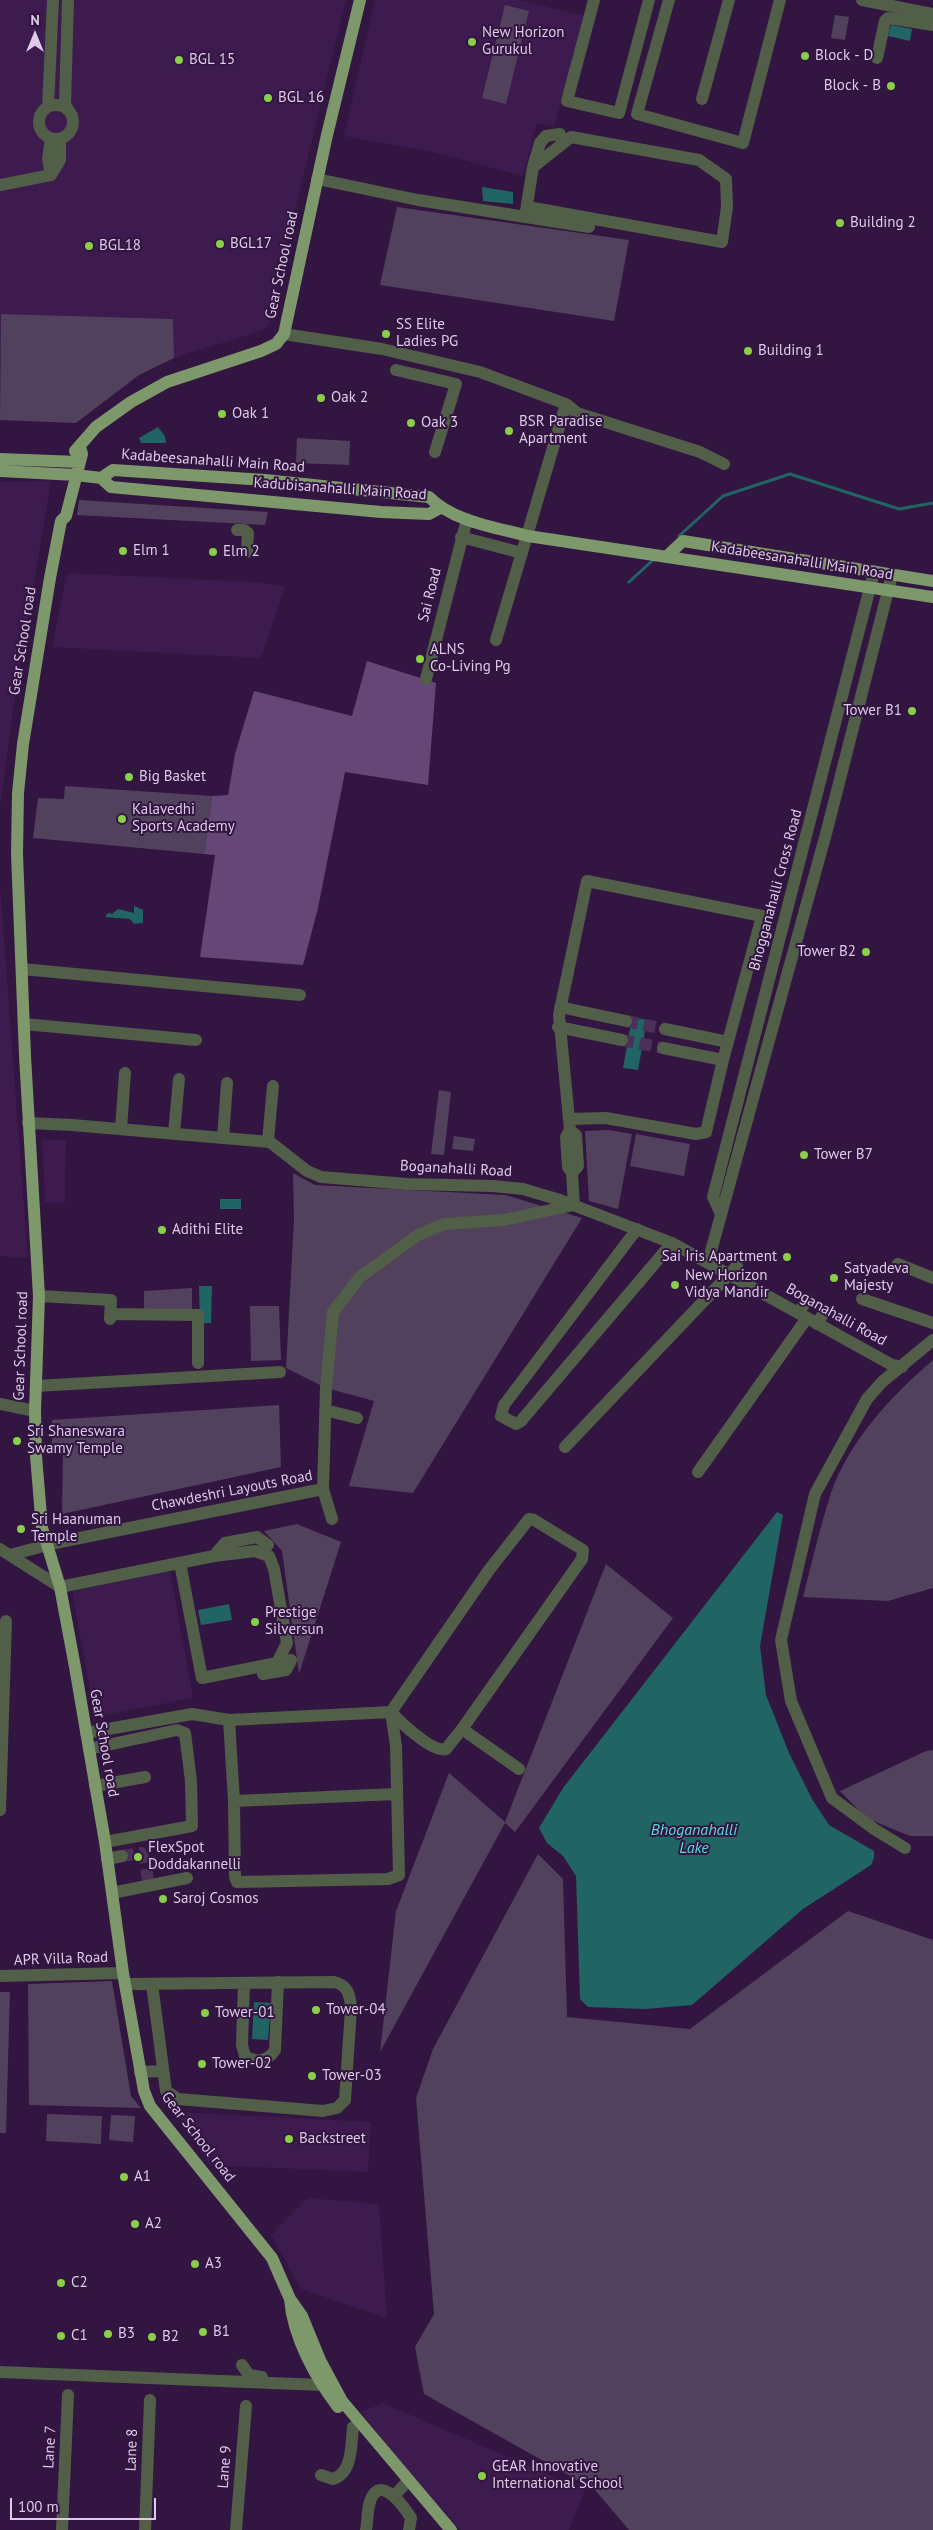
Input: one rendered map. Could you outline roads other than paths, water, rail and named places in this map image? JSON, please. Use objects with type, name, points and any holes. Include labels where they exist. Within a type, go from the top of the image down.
[{"type":"main road","name":"Gear School road","points":[[360,0],[317,179],[284,334],[276,344],[262,351],[168,382],[131,402],[96,427],[73,453],[75,461],[72,474],[58,514],[61,521],[24,735],[18,793],[17,854],[28,1123],[39,1296],[35,1411],[42,1528],[60,1587],[105,1842],[124,1979],[144,2091],[150,2106],[272,2258],[290,2299],[302,2316],[333,2394],[353,2426],[404,2491],[441,2530]]},
{"type":"main road","points":[[0,459],[75,461]]},
{"type":"main road","name":"Kadabeesanahalli Main Road","points":[[101,478],[114,470],[295,483],[429,496],[440,508]]},
{"type":"main road","name":"Kadubisanahalli Main Road","points":[[0,471],[72,474],[101,478],[111,487],[295,504],[429,514],[440,508],[467,519],[528,536],[666,557]]},
{"type":"main road","points":[[295,483],[295,504]]},
{"type":"main road","name":"Kadabeesanahalli Main Road","points":[[666,557],[682,541],[933,581]]},
{"type":"main road","name":"Kadabeesanahalli Main Road","points":[[666,557],[933,597]]},
{"type":"main road","name":"Gear School road","points":[[290,2299],[292,2317],[319,2381],[333,2394],[404,2491],[451,2530]]},
{"type":"street","points":[[48,107],[53,0]]},
{"type":"street","points":[[68,0],[65,104],[68,109],[73,118],[73,128],[68,135],[55,139],[44,135],[39,125],[40,115],[48,107],[56,105],[68,109]]},
{"type":"street","points":[[594,0],[567,101],[619,113],[656,1]]},
{"type":"street","points":[[702,99],[729,0]]},
{"type":"street","points":[[656,1],[638,114],[743,142],[780,0]]},
{"type":"street","points":[[862,0],[933,14]]},
{"type":"street","points":[[877,58],[885,21],[888,18],[933,25]]},
{"type":"street","points":[[527,212],[533,167],[540,143],[546,136],[560,134]]},
{"type":"street","points":[[317,179],[418,200],[527,212],[722,242],[727,207],[726,179],[699,160],[571,137],[533,167]]},
{"type":"street","points":[[0,185],[51,175],[60,160],[55,139]]},
{"type":"street","points":[[527,212],[589,227]]},
{"type":"street","points":[[284,334],[382,349],[480,372],[566,404],[577,413],[700,452],[724,464]]},
{"type":"street","points":[[396,370],[456,384],[434,452]]},
{"type":"street","points":[[496,640],[566,404]]},
{"type":"street","name":"Sai Road","points":[[426,679],[461,536],[467,519]]},
{"type":"street","points":[[237,530],[244,530],[248,533],[247,552]]},
{"type":"street","points":[[461,536],[522,553]]},
{"type":"street","name":"Bhogganahalli Cross Road","points":[[721,1214],[713,1197],[874,572]]},
{"type":"street","points":[[708,1262],[827,830],[892,575]]},
{"type":"street","points":[[810,824],[827,830]]},
{"type":"street","points":[[569,1125],[606,1118],[702,1134],[706,1132],[723,1060],[762,916],[587,882],[560,1007],[558,1026],[569,1125],[576,1135],[578,1166],[572,1173],[574,1205]]},
{"type":"street","points":[[22,968],[300,995]]},
{"type":"street","points":[[560,1007],[626,1021]]},
{"type":"street","points":[[24,1024],[196,1040]]},
{"type":"street","points":[[558,1026],[622,1040]]},
{"type":"street","points":[[665,1029],[728,1042]]},
{"type":"street","points":[[662,1048],[723,1060]]},
{"type":"street","points":[[121,1129],[125,1074]]},
{"type":"street","points":[[174,1133],[179,1079]]},
{"type":"street","points":[[223,1138],[228,1083]]},
{"type":"street","points":[[28,1123],[268,1141],[273,1086]]},
{"type":"street","name":"Boganahalli Road","points":[[268,1141],[283,1150],[306,1171],[321,1177],[407,1184],[493,1186],[523,1189],[574,1205],[672,1243],[708,1262],[734,1270],[770,1290],[807,1318],[892,1365],[902,1367]]},
{"type":"street","name":"Chawdeshri Layouts Road","points":[[5,1552],[47,1546],[323,1489],[326,1388],[333,1312],[360,1277],[418,1235],[444,1224],[503,1220],[574,1205]]},
{"type":"street","points":[[637,1230],[504,1405],[501,1416],[504,1420],[516,1424],[521,1421],[672,1243]]},
{"type":"street","points":[[898,1264],[933,1278]]},
{"type":"street","points":[[565,1446],[734,1270]]},
{"type":"street","points":[[39,1296],[111,1300],[110,1316],[198,1315],[198,1363]]},
{"type":"street","points":[[862,1299],[933,1323]]},
{"type":"street","points":[[807,1300],[807,1318]]},
{"type":"street","points":[[698,1472],[807,1318],[825,1311]]},
{"type":"street","points":[[905,1848],[874,1829],[832,1798],[791,1701],[781,1640],[815,1494],[866,1399],[882,1382],[933,1340]]},
{"type":"street","points":[[36,1386],[280,1372]]},
{"type":"street","points":[[0,1404],[35,1411]]},
{"type":"street","points":[[325,1410],[357,1418]]},
{"type":"street","points":[[323,1489],[332,1519]]},
{"type":"street","points":[[86,1733],[192,1714],[229,1720],[391,1712],[417,1736],[443,1751],[462,1729],[582,1559],[582,1550],[534,1520],[526,1522],[488,1570],[391,1712],[396,1746],[399,1875],[390,1879],[301,1887],[237,1882],[235,1877],[234,1801],[229,1720]]},
{"type":"street","points":[[214,1556],[225,1543],[256,1537],[268,1545]]},
{"type":"street","points":[[5,1552],[60,1587],[214,1556],[255,1551],[269,1556],[274,1569],[288,1643],[277,1663],[202,1678],[180,1563]]},
{"type":"street","points":[[0,1810],[6,1621]]},
{"type":"street","points":[[226,1673],[245,1678],[286,1670],[291,1660]]},
{"type":"street","points":[[462,1729],[519,1769]]},
{"type":"street","points":[[89,1749],[177,1730],[185,1733],[191,1781],[192,1826],[105,1842]]},
{"type":"street","points":[[396,1746],[417,1736]]},
{"type":"street","points":[[95,1786],[145,1777]]},
{"type":"street","points":[[234,1801],[397,1794]]},
{"type":"street","points":[[107,1859],[122,1856]]},
{"type":"street","points":[[112,1893],[188,1878]]},
{"type":"street","name":"APR Villa Road","points":[[0,1976],[124,1979],[152,1984],[334,1982],[342,1984],[350,1995],[345,2100],[337,2108],[323,2110],[178,2099],[166,2091],[164,2071]]},
{"type":"street","points":[[244,1984],[242,2045],[245,2056],[256,2060],[269,2057],[276,2046],[278,1982]]},
{"type":"street","points":[[140,2072],[164,2071],[152,1984]]},
{"type":"street","points":[[242,2366],[245,2372],[253,2377],[319,2381]]},
{"type":"street","points":[[3,2372],[319,2381]]},
{"type":"street","name":"Lane 7","points":[[62,2530],[68,2395]]},
{"type":"street","name":"Lane 8","points":[[145,2530],[150,2400]]},
{"type":"street","name":"Lane 9","points":[[236,2530],[246,2406]]},
{"type":"street","points":[[322,2475],[333,2479],[344,2473],[348,2464],[353,2426]]},
{"type":"street","points":[[366,2530],[373,2494],[379,2490],[404,2491],[411,2518],[409,2530]]},
{"type":"water","points":[[891,25],[912,29],[910,41],[888,36]]},
{"type":"water","points":[[482,187],[513,192],[513,204],[483,201]]},
{"type":"water","points":[[158,427],[165,436],[166,443],[141,443],[139,438]]},
{"type":"water","points":[[134,906],[143,910],[143,923],[134,924],[130,919],[105,917],[108,913],[112,914],[118,909],[134,913]]},
{"type":"water","points":[[632,1017],[647,1020],[638,1070],[623,1068]]},
{"type":"water","points":[[220,1199],[241,1199],[241,1209],[220,1209]]},
{"type":"water","points":[[199,1286],[212,1286],[211,1323],[200,1323]]},
{"type":"water","name":"Bhoganahalli Lake","points":[[777,1512],[783,1515],[760,1646],[766,1695],[789,1753],[812,1799],[829,1825],[874,1851],[874,1858],[871,1865],[803,1909],[692,2005],[645,2009],[588,2007],[580,1999],[576,1876],[563,1856],[547,1843],[539,1828],[563,1788]]},
{"type":"water","points":[[229,1604],[232,1620],[201,1625],[198,1610]]},
{"type":"water","points":[[254,2002],[271,2003],[268,2040],[252,2039]]},
{"type":"waterway","points":[[679,536],[723,496],[790,474],[899,509],[933,503]]},
{"type":"waterway","points":[[629,582],[653,560]]},
{"type":"tunnel","points":[[626,1021],[665,1029]]},
{"type":"tunnel","points":[[622,1040],[663,1048]]},
{"type":"tunnel","points":[[122,1856],[141,1853],[145,1861],[149,1886]]},
{"type":"place","name":"New Horizon Gurukul","points":[[472,42]]},
{"type":"place","name":"Block - D","points":[[805,56]]},
{"type":"place","name":"BGL 15","points":[[179,60]]},
{"type":"place","name":"Block - B","points":[[891,86]]},
{"type":"place","name":"BGL 16","points":[[268,98]]},
{"type":"place","name":"Building 2","points":[[840,223]]},
{"type":"place","name":"BGL17","points":[[220,244]]},
{"type":"place","name":"BGL18","points":[[89,246]]},
{"type":"place","name":"SS Elite Ladies PG","points":[[386,334]]},
{"type":"place","name":"Building 1","points":[[748,351]]},
{"type":"place","name":"Oak 2","points":[[321,398]]},
{"type":"place","name":"Oak 1","points":[[222,414]]},
{"type":"place","name":"Oak 3","points":[[411,423]]},
{"type":"place","name":"BSR Paradise Apartment","points":[[509,431]]},
{"type":"place","name":"Elm 1","points":[[123,551]]},
{"type":"place","name":"Elm 2","points":[[213,552]]},
{"type":"place","name":"ALNS Co-Living Pg","points":[[420,659]]},
{"type":"place","name":"Tower B1","points":[[912,711]]},
{"type":"place","name":"Big Basket","points":[[129,777]]},
{"type":"place","name":"Kalavedhi Sports Academy","points":[[122,819]]},
{"type":"place","name":"Tower B2","points":[[866,952]]},
{"type":"place","name":"Tower B7","points":[[804,1155]]},
{"type":"place","name":"Adithi Elite","points":[[162,1230]]},
{"type":"place","name":"Sai Iris Apartment","points":[[787,1257]]},
{"type":"place","name":"Satyadeva Majesty","points":[[834,1278]]},
{"type":"place","name":"New Horizon Vidya Mandir","points":[[675,1285]]},
{"type":"place","name":"Sri Shaneswara Swamy Temple","points":[[17,1441]]},
{"type":"place","name":"Sri Haanuman Temple","points":[[21,1529]]},
{"type":"place","name":"Prestige Silversun","points":[[255,1622]]},
{"type":"place","name":"FlexSpot Doddakannelli","points":[[138,1857]]},
{"type":"place","name":"Saroj Cosmos","points":[[163,1899]]},
{"type":"place","name":"Tower-04","points":[[316,2010]]},
{"type":"place","name":"Tower-01","points":[[205,2013]]},
{"type":"place","name":"Tower-02","points":[[202,2064]]},
{"type":"place","name":"Tower-03","points":[[312,2076]]},
{"type":"place","name":"Backstreet","points":[[289,2139]]},
{"type":"place","name":"A1","points":[[124,2177]]},
{"type":"place","name":"A2","points":[[135,2224]]},
{"type":"place","name":"A3","points":[[195,2264]]},
{"type":"place","name":"C2","points":[[61,2283]]},
{"type":"place","name":"B1","points":[[203,2332]]},
{"type":"place","name":"B3","points":[[108,2334]]},
{"type":"place","name":"C1","points":[[61,2336]]},
{"type":"place","name":"B2","points":[[152,2337]]},
{"type":"place","name":"GEAR Innovative International School","points":[[482,2476]]}]
